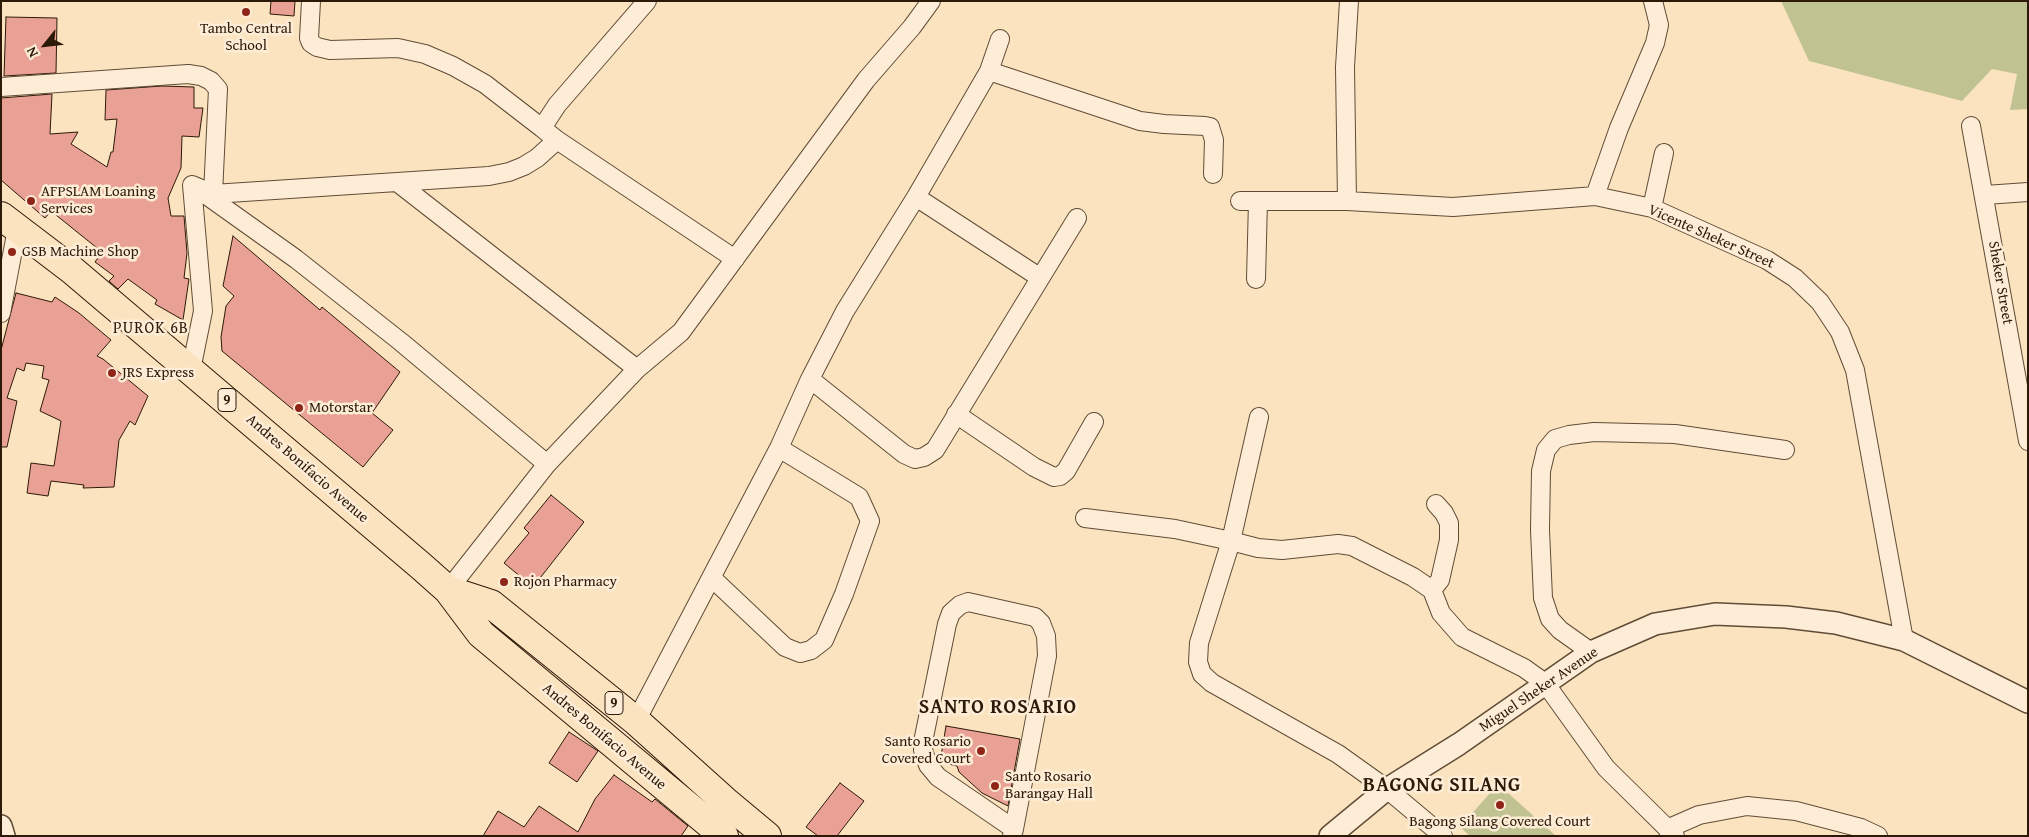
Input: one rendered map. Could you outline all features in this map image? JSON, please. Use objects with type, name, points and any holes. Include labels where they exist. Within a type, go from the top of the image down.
[{"type":"highway","name":"Andres Bonifacio Avenue","points":[[9,223],[72,270],[448,590],[481,634],[724,836]]},
{"type":"highway","name":"Andres Bonifacio Avenue","points":[[448,590],[491,604],[636,721],[725,801],[768,836]]},
{"type":"street","points":[[310,1],[309,38],[311,43],[330,50],[398,48],[424,54],[452,66],[485,84],[557,140],[735,259]]},
{"type":"street","points":[[542,128],[562,98],[647,1]]},
{"type":"street","points":[[448,590],[546,464],[637,369],[681,332],[866,80],[912,27],[931,1]]},
{"type":"street","points":[[1347,202],[1345,67],[1349,1]]},
{"type":"street","points":[[1595,196],[1619,128],[1655,43],[1659,25],[1652,1]]},
{"type":"street","points":[[636,721],[779,448],[810,379],[845,311],[916,197],[989,71],[1000,38]]},
{"type":"street","points":[[989,71],[1140,121],[1210,128],[1214,140],[1213,174]]},
{"type":"street","points":[[1,87],[188,74],[201,76],[211,81],[218,89],[213,194]]},
{"type":"street","name":"Sheker Street","points":[[1971,126],[2024,400],[2028,441]]},
{"type":"street","points":[[192,185],[213,194],[489,176],[509,172],[524,166],[537,158],[557,140]]},
{"type":"street","points":[[1652,208],[1664,153]]},
{"type":"street","points":[[397,182],[637,369]]},
{"type":"street","points":[[191,370],[203,311],[192,185]]},
{"type":"street","points":[[192,185],[296,259],[378,324],[546,464]]},
{"type":"street","points":[[1984,195],[2028,192]]},
{"type":"street","name":"Vicente Sheker Street","points":[[1240,201],[1347,202],[1453,207],[1595,196],[1652,208],[1767,260],[1795,278],[1820,302],[1840,332],[1855,370],[1904,640]]},
{"type":"street","points":[[916,197],[1040,277]]},
{"type":"street","points":[[1256,279],[1258,201]]},
{"type":"street","points":[[810,379],[904,454],[914,459],[924,457],[934,450],[1077,218]]},
{"type":"street","points":[[1,313],[9,223]]},
{"type":"street","points":[[956,414],[1034,467],[1054,477],[1060,476],[1066,471],[1094,422]]},
{"type":"street","points":[[1259,416],[1231,541],[1199,643],[1198,662],[1202,674],[1212,683],[1338,754],[1387,789],[1443,836]]},
{"type":"street","points":[[1591,652],[1560,630],[1550,619],[1543,598],[1540,530],[1541,471],[1546,450],[1555,439],[1570,434],[1594,432],[1675,434],[1785,450]]},
{"type":"street","points":[[712,578],[786,647],[800,652],[811,650],[824,640],[844,594],[870,521],[867,510],[859,497],[779,448]]},
{"type":"street","points":[[1432,590],[1440,580],[1449,540],[1448,523],[1444,513],[1436,504]]},
{"type":"street","points":[[1085,518],[1174,529],[1258,548],[1282,550],[1338,544],[1352,546],[1413,577],[1432,590],[1441,612],[1462,637],[1524,668],[1545,683],[1606,768],[1671,832],[1699,815],[1747,806],[1796,811],[1861,828],[1878,836]]},
{"type":"street","points":[[968,602],[1035,617],[1041,623],[1046,636],[1047,656],[1013,832],[938,777],[928,765],[923,750],[947,624],[951,613],[960,605],[968,602]]},
{"type":"street","name":"Miguel Sheker Avenue","points":[[1330,836],[1387,789],[1459,744],[1591,652],[1655,624],[1715,614],[1786,617],[1836,623],[1904,640],[2028,702]]},
{"type":"street","points":[[1,826],[4,836]]},
{"type":"green space","points":[[1781,1],[2028,1],[2028,109],[2010,110],[2017,74],[1992,69],[1962,101],[1809,61]]},
{"type":"green space","name":"Bagong Silang Covered Court","points":[[1498,784],[1556,836],[1470,836],[1460,827]]},
{"type":"building","points":[[271,1],[295,1],[294,16],[270,14]]},
{"type":"building","points":[[6,17],[57,18],[56,73],[4,76]]},
{"type":"building","points":[[162,86],[194,87],[194,108],[203,108],[199,137],[182,136],[181,168],[168,198],[171,216],[184,216],[187,253],[184,278],[189,279],[183,320],[155,304],[157,300],[128,279],[118,289],[109,281],[114,276],[95,262],[102,252],[51,211],[45,218],[1,180],[1,98],[52,94],[50,134],[78,132],[71,144],[107,167],[111,152],[113,152],[117,119],[105,120],[106,90]]},
{"type":"building","points":[[233,236],[320,310],[322,307],[400,372],[372,413],[393,430],[363,467],[222,351],[221,337],[226,306],[234,296],[223,286]]},
{"type":"building","points":[[16,293],[52,302],[55,297],[79,313],[111,340],[97,356],[148,396],[135,425],[130,421],[119,440],[114,487],[83,488],[84,485],[51,481],[48,496],[27,493],[31,463],[54,466],[61,421],[40,411],[49,380],[42,378],[44,366],[26,363],[24,371],[17,368],[7,398],[17,401],[7,447],[1,447],[1,350]]},
{"type":"building","points":[[551,495],[584,522],[533,587],[504,563],[529,533],[524,528]]},
{"type":"building","name":"Santo Rosario Covered Court","points":[[946,726],[1020,739],[1008,806],[982,793],[959,772],[957,766],[940,762]]},
{"type":"building","points":[[569,732],[598,751],[577,782],[549,763]]},
{"type":"building","points":[[614,775],[652,802],[655,799],[688,826],[681,836],[483,836],[498,811],[524,827],[539,806],[578,832],[595,799]]},
{"type":"building","points":[[840,783],[864,801],[837,836],[818,836],[806,827]]},
{"type":"place","name":"Tambo Central School","points":[[246,12]]},
{"type":"place","name":"AFPSLAM Loaning Services","points":[[31,201]]},
{"type":"place","name":"GSB Machine Shop","points":[[12,252]]},
{"type":"place","name":"JRS Express","points":[[112,373]]},
{"type":"place","name":"Motorstar","points":[[299,408]]},
{"type":"place","name":"Rojon Pharmacy","points":[[504,582]]},
{"type":"place","name":"Santo Rosario Covered Court","points":[[981,751]]},
{"type":"place","name":"Santo Rosario Barangay Hall","points":[[995,786]]},
{"type":"place","name":"Bagong Silang Covered Court","points":[[1500,805]]},
{"type":"district","name":"PUROK 6B","points":[[151,329]]},
{"type":"district","name":"SANTO ROSARIO","points":[[998,708]]},
{"type":"district","name":"BAGONG SILANG","points":[[1442,786]]}]
